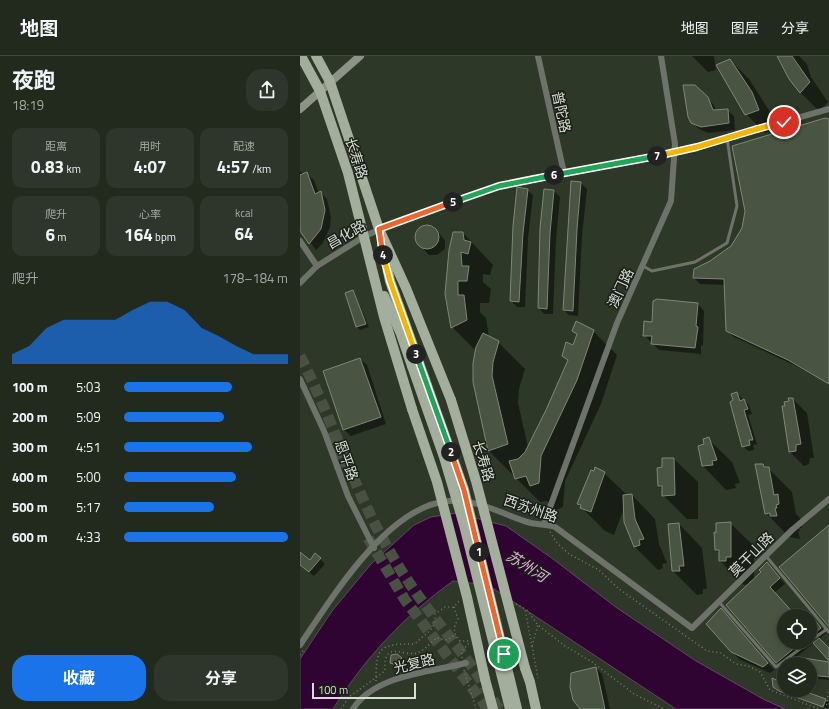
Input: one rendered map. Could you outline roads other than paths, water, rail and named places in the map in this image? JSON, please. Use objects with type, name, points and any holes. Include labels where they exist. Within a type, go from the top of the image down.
[{"type":"main road","name":"长寿路","points":[[301,56],[320,91],[348,173],[365,236],[384,317],[412,409],[437,482],[493,709]]},
{"type":"main road","name":"长寿路","points":[[316,56],[330,82],[379,229],[406,288],[451,400],[476,481],[536,709]]},
{"type":"main road","points":[[300,109],[360,56]]},
{"type":"main road","name":"长寿路","points":[[379,229],[390,281],[464,525],[510,709]]},
{"type":"main road","name":"长寿路","points":[[374,272],[416,365],[464,490],[518,709]]},
{"type":"street","name":"普陀路","points":[[538,56],[564,174]]},
{"type":"street","name":"澳门路","points":[[544,524],[617,323],[671,201],[675,152],[673,128],[661,56]]},
{"type":"street","name":"昌化路","points":[[300,283],[317,266],[379,229],[499,186],[675,152],[829,109]]},
{"type":"street","points":[[300,241],[317,266]]},
{"type":"street","name":"恩平路","points":[[300,379],[324,431],[348,496],[374,548]]},
{"type":"street","name":"莫干山路","points":[[692,628],[766,556],[829,500]]},
{"type":"street","name":"西苏州路","points":[[302,647],[346,577],[374,548],[408,515],[426,506],[442,502],[464,501],[484,504],[528,522],[544,524],[559,530],[692,628]]},
{"type":"street","name":"光复路","points":[[353,709],[375,688],[398,679],[465,664]]},
{"type":"lane","points":[[643,266],[652,271],[695,262],[727,243],[737,206],[727,138]]},
{"type":"lane","points":[[766,556],[829,632]]},
{"type":"lane","points":[[719,602],[776,667],[800,649]]},
{"type":"lane","points":[[817,636],[826,629]]},
{"type":"water","name":"苏州河","points":[[456,513],[506,526],[553,559],[617,608],[696,661],[763,699],[785,709],[676,709],[488,585],[453,581],[418,608],[372,655],[333,709],[300,709],[300,659],[332,611],[371,564],[414,525],[431,517]]},
{"type":"tunnel","points":[[300,356],[324,406],[356,483],[379,533],[402,572],[421,600],[473,668],[499,709]]},
{"type":"tunnel","points":[[329,433],[340,468]]},
{"type":"tunnel","points":[[368,538],[405,600],[488,709]]}]
